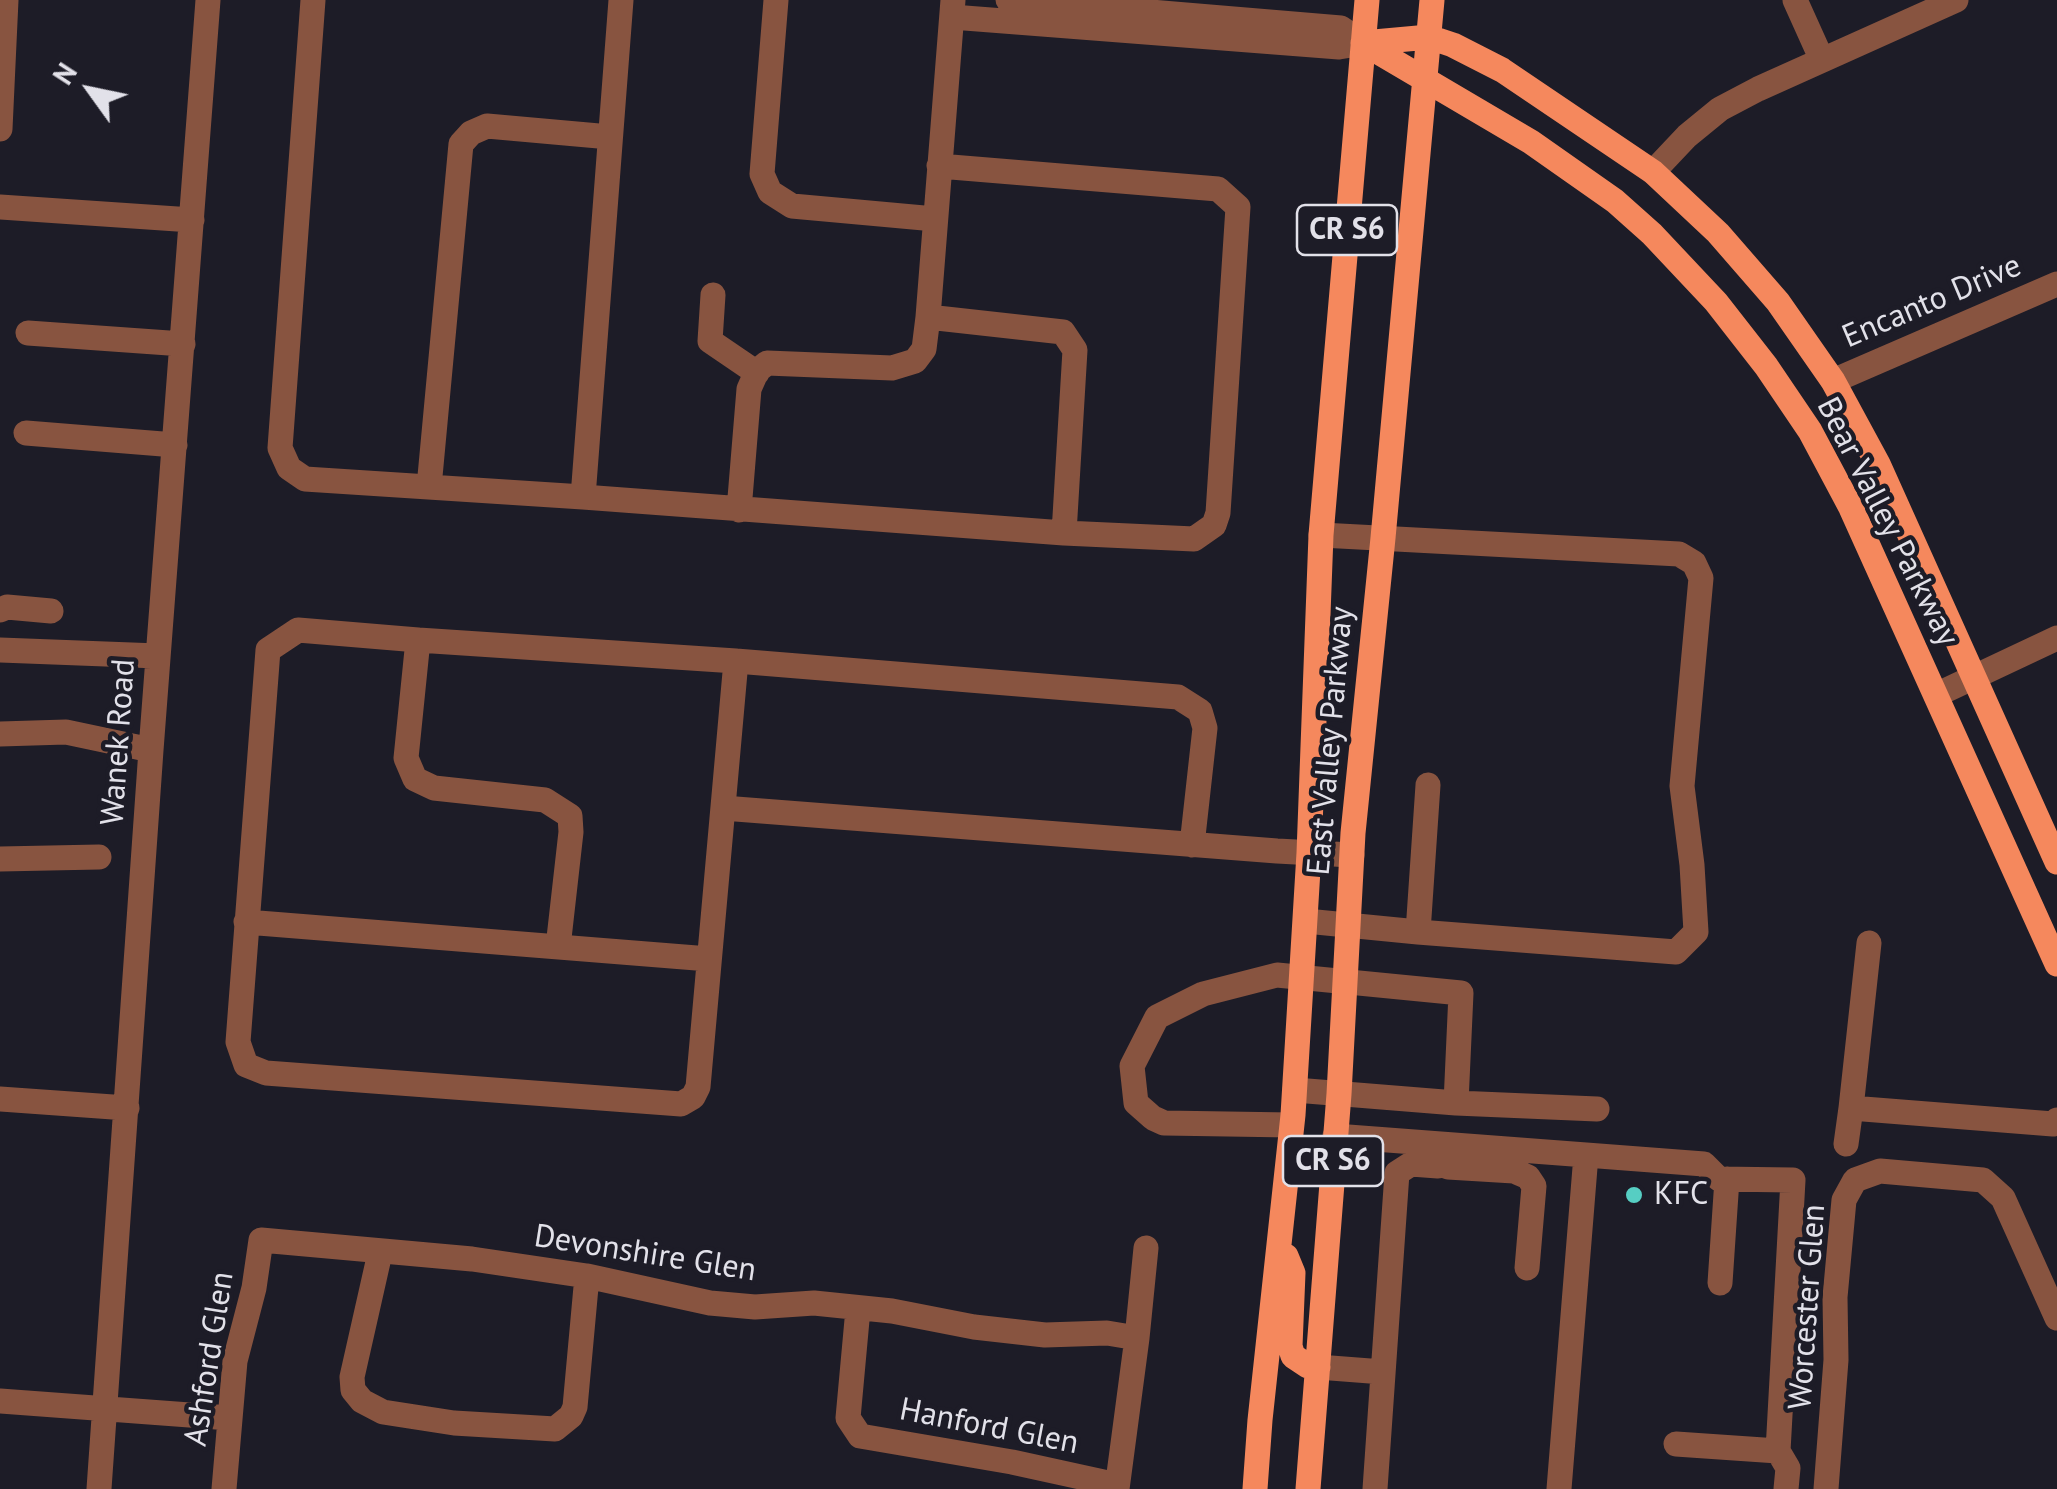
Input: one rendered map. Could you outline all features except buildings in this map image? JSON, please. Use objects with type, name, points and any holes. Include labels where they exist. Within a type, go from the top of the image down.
[{"type":"main road","name":"East Valley Parkway","points":[[1255,1489],[1295,1090],[1306,921],[1321,535],[1366,0]]},
{"type":"main road","name":"East Valley Parkway","points":[[1308,1489],[1339,1094],[1352,855],[1432,0]]},
{"type":"main road","name":"Bear Valley Parkway","points":[[1363,43],[1429,37],[1502,70],[1653,172],[1718,233],[1778,302],[1833,380],[1878,464],[2057,862]]},
{"type":"main road","name":"Bear Valley Parkway","points":[[1363,43],[1531,142],[1615,202],[1652,234],[1716,302],[1777,381],[1831,468],[2057,964]]},
{"type":"main road","points":[[1280,1243],[1293,1272],[1293,1356],[1318,1368]]},
{"type":"street","points":[[0,129],[6,0]]},
{"type":"street","name":"Wanek Road","points":[[98,1489],[208,0]]},
{"type":"street","points":[[312,0],[280,448],[289,468],[305,479],[1194,540],[1214,525],[1218,513],[1238,207],[1218,189],[938,166]]},
{"type":"street","points":[[583,497],[621,0]]},
{"type":"street","points":[[776,0],[762,174],[770,192],[792,206],[935,219]]},
{"type":"street","points":[[1008,0],[1102,19]]},
{"type":"street","points":[[1796,0],[1822,60]]},
{"type":"street","points":[[1653,172],[1686,136],[1720,109],[1758,88],[1956,0]]},
{"type":"street","points":[[739,510],[749,389],[767,363],[892,368],[914,361],[924,349],[952,9],[1215,28],[1340,47],[1363,43]]},
{"type":"street","points":[[429,486],[461,144],[471,133],[488,126],[610,138]]},
{"type":"street","points":[[0,207],[192,220]]},
{"type":"street","name":"Encanto Drive","points":[[1833,380],[2057,284]]},
{"type":"street","points":[[713,295],[710,341],[757,373]]},
{"type":"street","points":[[928,317],[1063,332],[1075,350],[1064,533]]},
{"type":"street","points":[[28,333],[183,344]]},
{"type":"street","points":[[26,433],[175,445]]},
{"type":"street","points":[[1306,921],[1676,952],[1696,932],[1682,786],[1701,578],[1694,564],[1679,554],[1321,535]]},
{"type":"street","points":[[0,610],[51,610]]},
{"type":"street","points":[[736,661],[698,1088],[693,1097],[681,1104],[266,1073],[246,1065],[238,1042],[268,650],[298,630],[736,661],[1178,697],[1200,712],[1206,728],[1192,844]]},
{"type":"street","points":[[1936,696],[2057,638]]},
{"type":"street","points":[[418,640],[406,758],[416,779],[434,788],[545,800],[570,816],[558,946]]},
{"type":"street","points":[[0,650],[158,656]]},
{"type":"street","points":[[0,734],[66,732],[151,750]]},
{"type":"street","points":[[1418,932],[1428,785]]},
{"type":"street","points":[[723,808],[1352,855]]},
{"type":"street","points":[[0,860],[100,858]]},
{"type":"street","points":[[246,922],[709,959]]},
{"type":"street","points":[[1846,1144],[1868,943]]},
{"type":"street","points":[[1291,1125],[1164,1123],[1153,1118],[1136,1103],[1132,1066],[1157,1017],[1202,994],[1277,975],[1461,993],[1456,1103]]},
{"type":"street","points":[[1295,1090],[1597,1109]]},
{"type":"street","points":[[0,1099],[127,1108]]},
{"type":"street","points":[[1851,1108],[2052,1124],[2057,1120]]},
{"type":"street","points":[[1335,1136],[1704,1164],[1718,1180],[1793,1180],[1778,1451],[1788,1468],[1786,1489]]},
{"type":"street","points":[[1559,1489],[1586,1155]]},
{"type":"street","points":[[1374,1489],[1397,1172],[1411,1164],[1514,1171],[1528,1177],[1534,1186],[1527,1268]]},
{"type":"street","name":"Worcester Glen","points":[[1826,1489],[1844,1200],[1855,1180],[1880,1171],[1983,1180],[2003,1198],[2057,1318]]},
{"type":"street","points":[[1720,1283],[1727,1180]]},
{"type":"street","name":"Devonshire Glen","points":[[260,1240],[472,1259],[587,1276],[710,1303],[755,1307],[814,1303],[1045,1335],[1107,1333],[1137,1338]]},
{"type":"street","name":"Ashford Glen","points":[[224,1489],[235,1361],[254,1288],[260,1240]]},
{"type":"street","points":[[1117,1487],[1146,1248]]},
{"type":"street","points":[[380,1252],[352,1377],[354,1390],[362,1401],[383,1412],[454,1423],[555,1428],[571,1416],[587,1276]]},
{"type":"street","name":"Hanford Glen","points":[[858,1309],[848,1418],[860,1436],[1012,1462],[1117,1487]]},
{"type":"street","points":[[1318,1368],[1383,1372]]},
{"type":"street","points":[[0,1401],[230,1418]]},
{"type":"street","points":[[1676,1444],[1778,1451]]},
{"type":"place","name":"KFC","points":[[1634,1195]]}]
